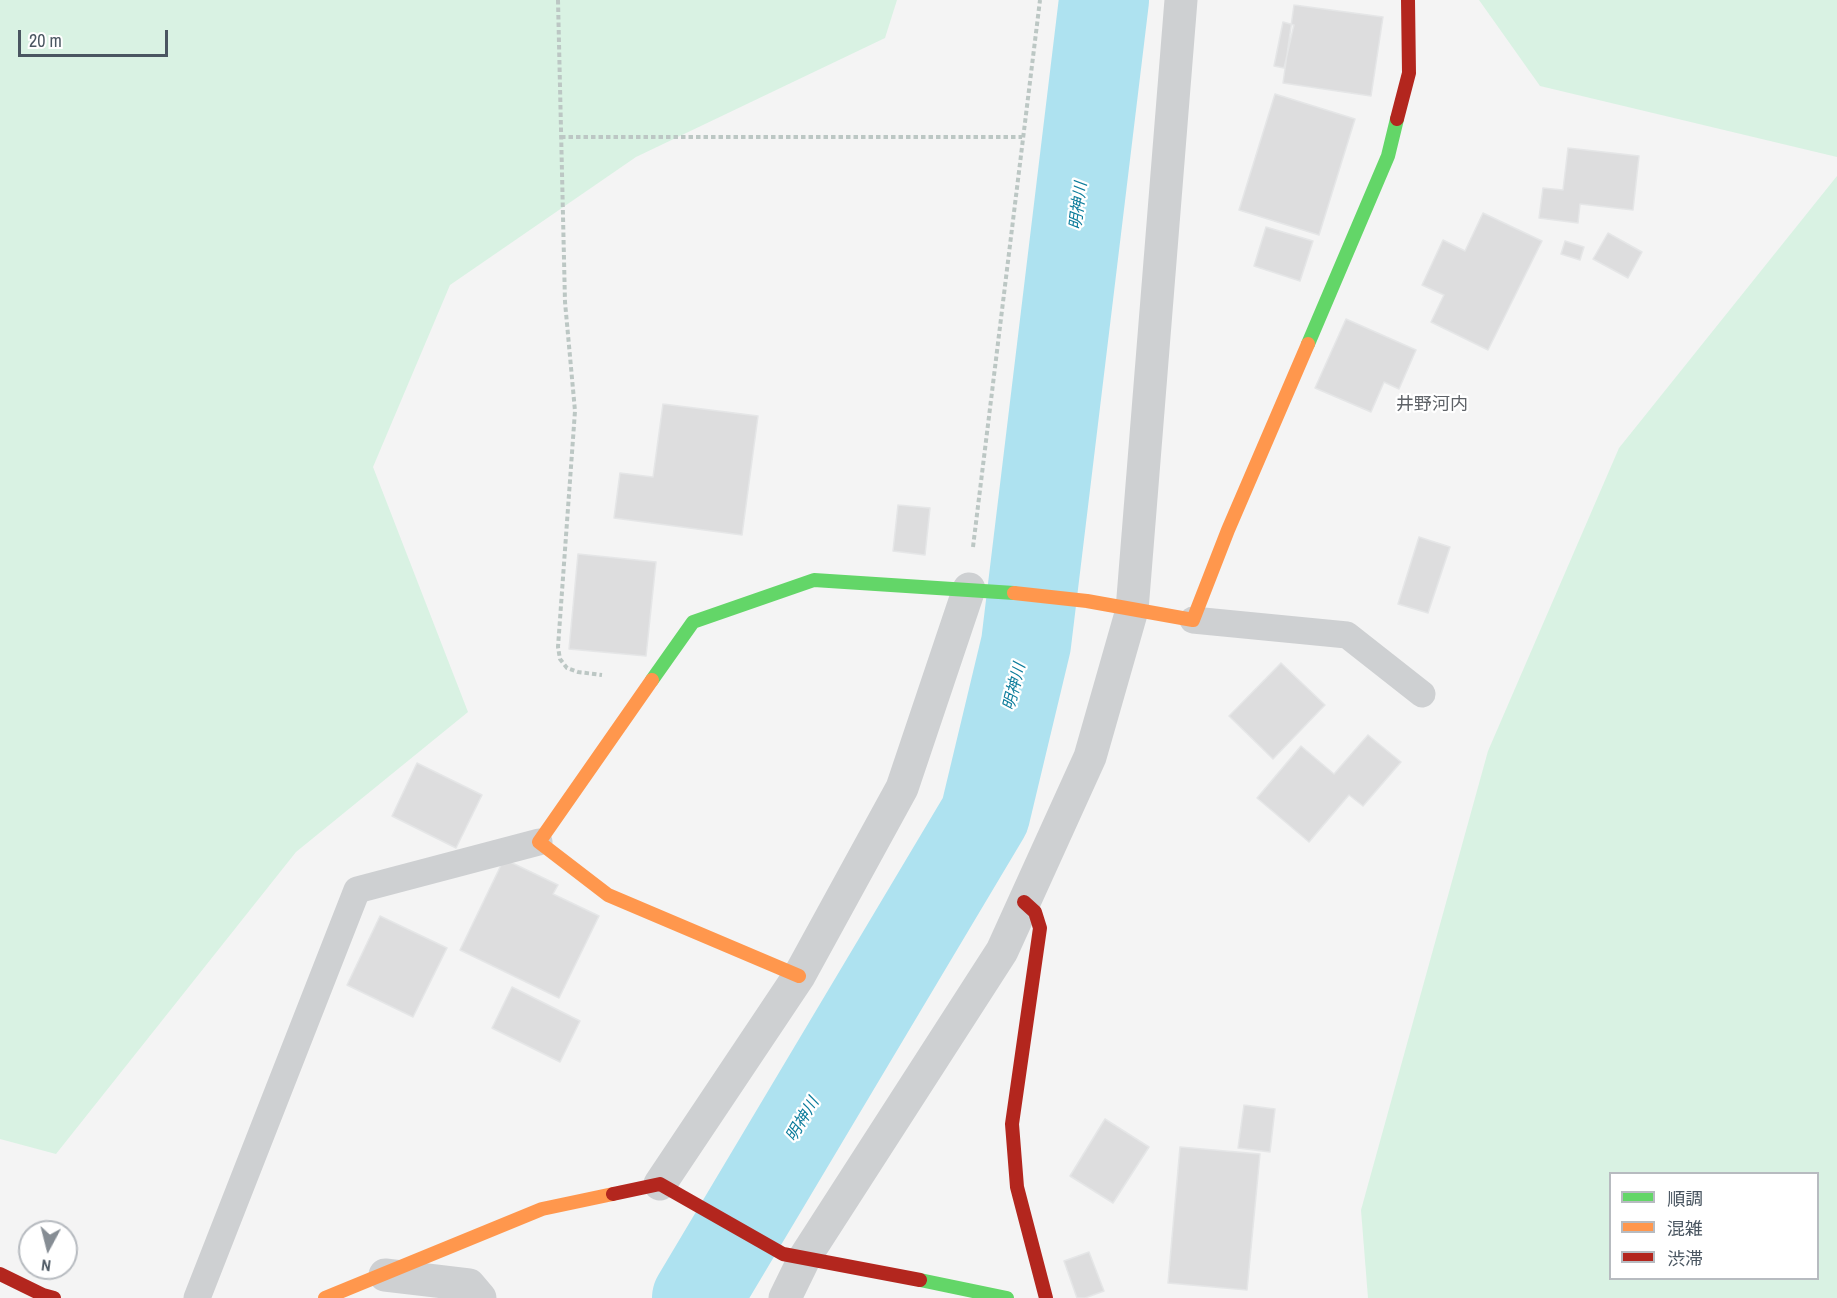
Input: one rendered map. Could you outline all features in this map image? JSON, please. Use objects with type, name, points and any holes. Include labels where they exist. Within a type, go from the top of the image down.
[{"type":"street","points":[[785,1298],[794,1256],[1002,951],[1090,757],[1132,610],[1181,0]]},
{"type":"street","points":[[799,976],[608,895],[539,842],[693,622],[814,580],[981,589],[1087,601],[1193,620],[1228,530],[1388,156],[1409,73],[1408,0]]},
{"type":"street","points":[[660,1184],[799,976],[902,788],[981,589]]},
{"type":"street","points":[[1024,902],[1035,912],[1040,928],[1012,1124],[1017,1187],[1047,1298]]},
{"type":"street","points":[[325,1298],[542,1209],[660,1184],[794,1256],[1007,1298]]},
{"type":"street","points":[[0,1274],[46,1297]]},
{"type":"street","points":[[385,1275],[469,1285],[480,1298]]},
{"type":"lane","points":[[1193,620],[1347,635],[1422,694]]},
{"type":"lane","points":[[196,1298],[357,890],[539,842]]},
{"type":"path","points":[[558,0],[565,302],[575,411],[558,647],[560,659],[567,668],[578,672],[652,681]]},
{"type":"path","points":[[981,589],[1022,136],[1040,0]]},
{"type":"path","points":[[561,137],[1022,136]]},
{"type":"green space","points":[[0,0],[897,0],[885,38],[636,157],[450,285],[373,467],[468,712],[296,852],[56,1154],[0,1139]]},
{"type":"green space","points":[[1479,0],[1837,0],[1837,157],[1540,86]]},
{"type":"green space","points":[[1837,176],[1837,1298],[1368,1298],[1361,1210],[1488,751],[1619,448]]},
{"type":"building","points":[[1294,5],[1383,17],[1371,96],[1283,83]]},
{"type":"building","points":[[1283,22],[1294,25],[1284,68],[1274,66]]},
{"type":"building","points":[[1275,94],[1355,119],[1319,235],[1239,210]]},
{"type":"building","points":[[1568,148],[1639,156],[1633,210],[1580,204],[1578,223],[1539,218],[1543,188],[1563,190]]},
{"type":"building","points":[[1483,213],[1542,241],[1488,350],[1431,322],[1444,295],[1422,285],[1443,240],[1465,251]]},
{"type":"building","points":[[1266,227],[1313,241],[1300,281],[1254,266]]},
{"type":"building","points":[[1608,233],[1642,252],[1628,278],[1593,259]]},
{"type":"building","points":[[1565,241],[1584,247],[1580,260],[1561,254]]},
{"type":"building","points":[[1346,319],[1416,350],[1399,389],[1384,382],[1371,412],[1315,388]]},
{"type":"building","points":[[663,404],[758,416],[742,535],[614,518],[620,473],[653,477]]},
{"type":"building","points":[[898,505],[930,508],[925,555],[893,551]]},
{"type":"building","points":[[1419,537],[1450,547],[1428,613],[1398,604]]},
{"type":"building","points":[[578,554],[656,562],[646,656],[569,649]]},
{"type":"building","points":[[1281,663],[1325,705],[1273,759],[1229,716]]},
{"type":"building","points":[[1368,735],[1401,762],[1363,806],[1349,795],[1309,842],[1257,798],[1301,746],[1334,774]]},
{"type":"building","points":[[417,763],[482,795],[456,848],[392,816]]},
{"type":"building","points":[[504,859],[558,885],[553,894],[599,916],[559,998],[460,950]]},
{"type":"building","points":[[380,916],[447,948],[413,1017],[347,985]]},
{"type":"building","points":[[512,987],[580,1021],[560,1062],[492,1028]]},
{"type":"building","points":[[1244,1105],[1275,1109],[1270,1152],[1238,1148]]},
{"type":"building","points":[[1105,1119],[1149,1147],[1113,1203],[1070,1176]]},
{"type":"building","points":[[1180,1147],[1260,1154],[1247,1290],[1168,1283]]},
{"type":"building","points":[[1089,1252],[1104,1291],[1085,1298],[1077,1298],[1064,1261]]},
{"type":"waterway","name":"明神川","points":[[697,1298],[985,815],[1026,644],[1104,0]]},
{"type":"traffic: fast","points":[[1308,344],[1388,156],[1397,119]]},
{"type":"traffic: fast","points":[[652,680],[693,622],[814,580],[1014,593]]},
{"type":"traffic: fast","points":[[920,1280],[1007,1298]]},
{"type":"traffic: slow","points":[[1014,593],[1087,601],[1193,620],[1228,530],[1308,344]]},
{"type":"traffic: slow","points":[[652,680],[539,842],[608,895],[799,976]]},
{"type":"traffic: slow","points":[[325,1298],[542,1209],[613,1194]]},
{"type":"traffic: jam","points":[[1397,119],[1409,73],[1408,0]]},
{"type":"traffic: jam","points":[[1024,902],[1035,912],[1040,928],[1012,1124],[1017,1187],[1046,1298]]},
{"type":"traffic: jam","points":[[613,1194],[660,1184],[783,1254],[920,1280]]},
{"type":"traffic: jam","points":[[0,1274],[54,1298]]},
{"type":"district","name":"井野河内","points":[[1432,405]]}]
